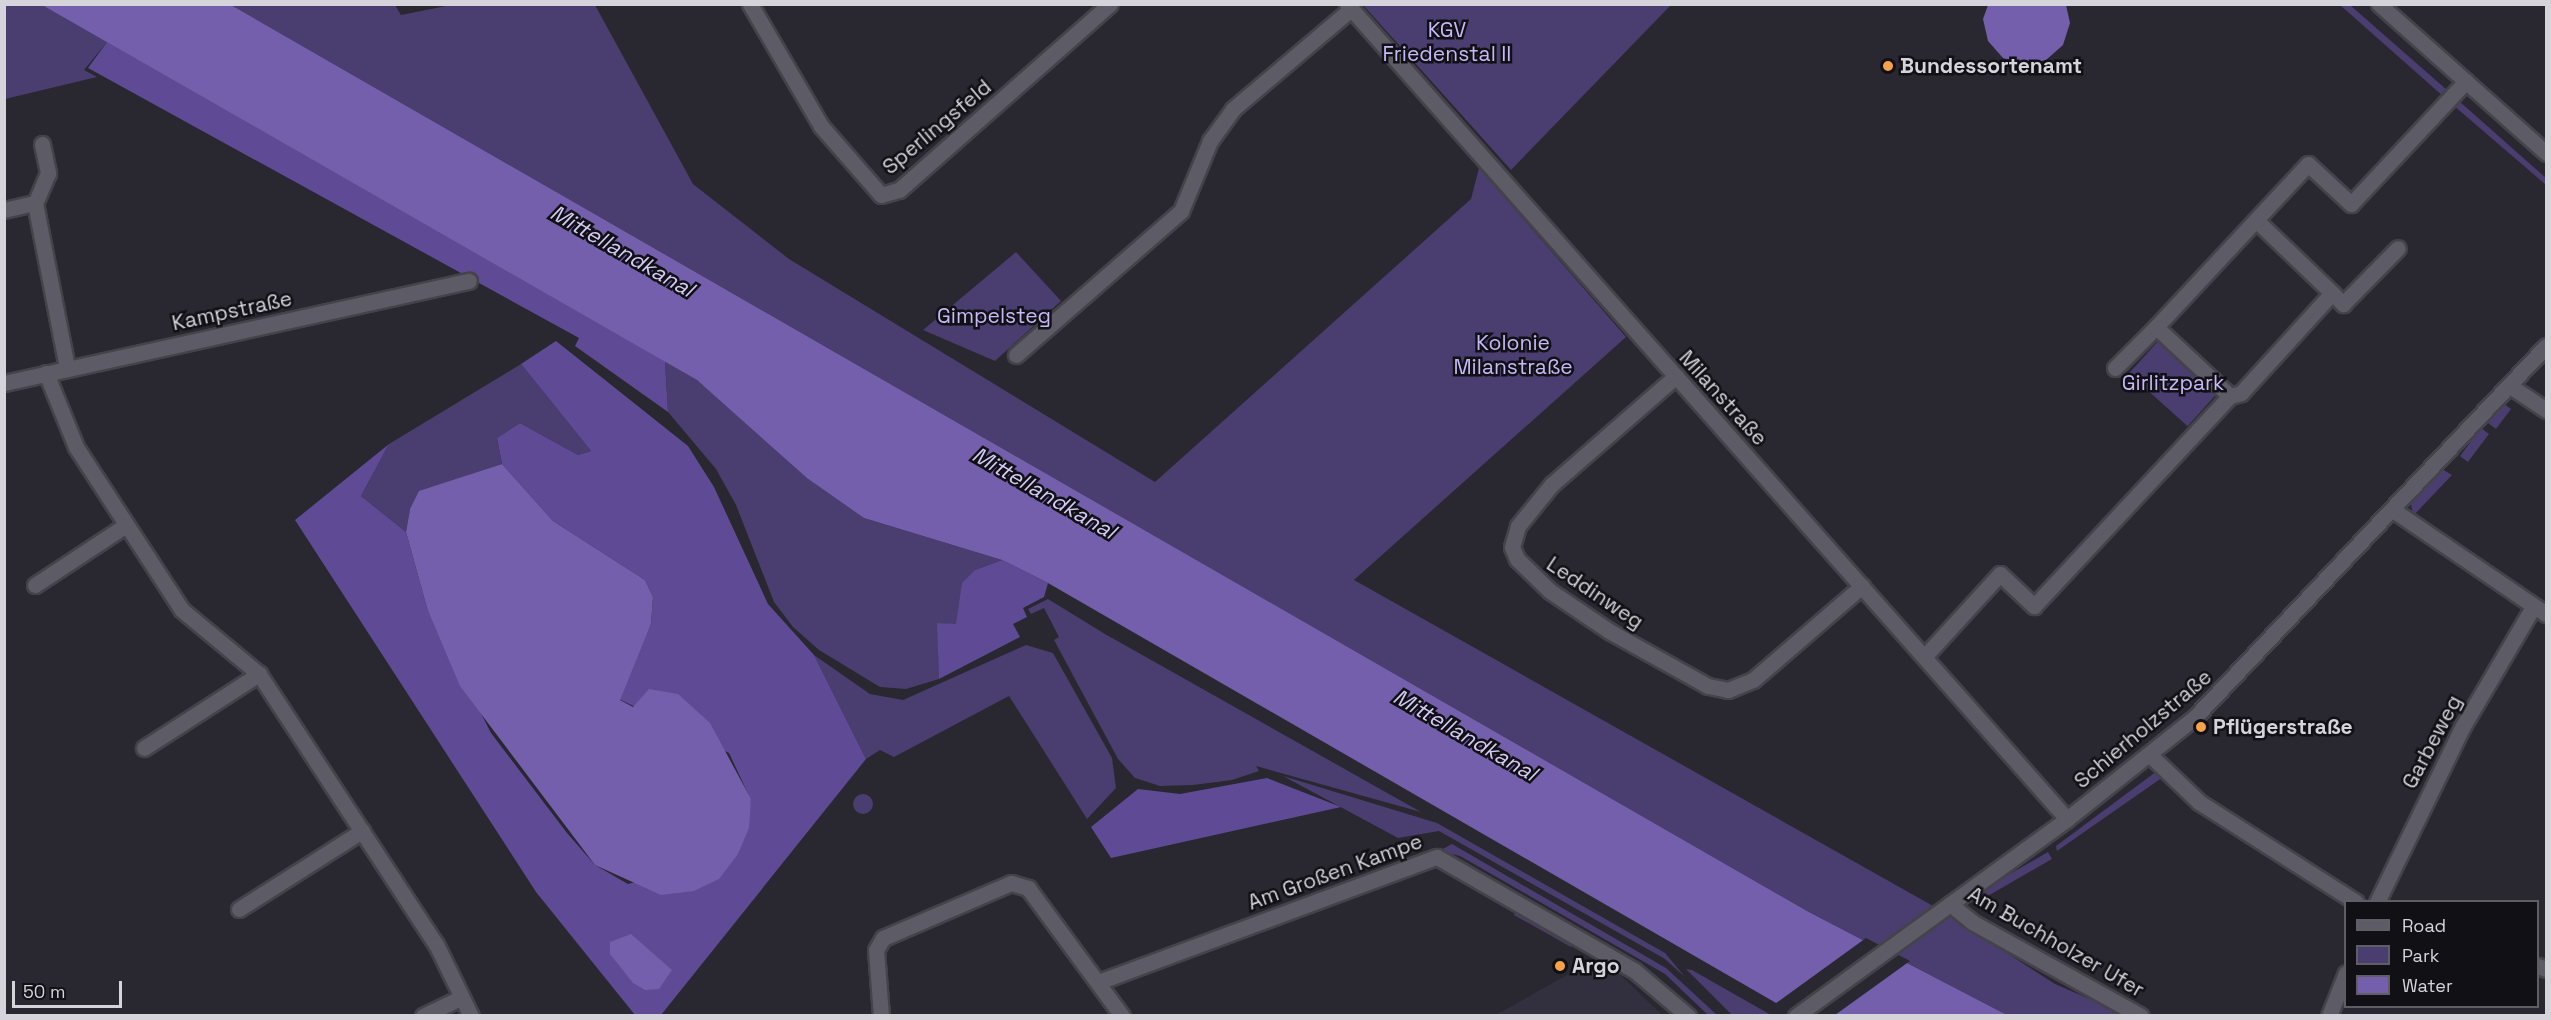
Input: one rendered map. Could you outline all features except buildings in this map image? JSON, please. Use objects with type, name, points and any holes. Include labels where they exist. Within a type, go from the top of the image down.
[{"type":"street","name":"Sperlingsfeld","points":[[750,4],[821,126],[881,195],[899,190],[1110,4]]},
{"type":"street","points":[[2379,4],[2547,153]]},
{"type":"street","points":[[1016,355],[1181,211],[1210,141],[1233,109],[1349,7]]},
{"type":"street","name":"Milanstraße","points":[[1349,7],[2067,819]]},
{"type":"street","points":[[2115,368],[2308,164],[2351,204],[2466,81]]},
{"type":"street","points":[[42,144],[48,173],[35,203],[66,369]]},
{"type":"street","points":[[4,210],[35,203]]},
{"type":"street","points":[[2256,220],[2343,304],[2398,249]]},
{"type":"street","name":"Kampstraße","points":[[4,382],[469,281]]},
{"type":"street","points":[[1924,656],[2000,574],[2034,606],[2230,396],[2241,393],[2332,293]]},
{"type":"street","points":[[2156,327],[2230,396]]},
{"type":"street","name":"Schierholzstraße","points":[[1796,1016],[2067,819],[2151,754],[2222,692],[2547,346]]},
{"type":"street","points":[[46,373],[76,447],[182,610],[259,674],[436,944],[471,1016]]},
{"type":"street","name":"Leddinweg","points":[[1676,376],[1552,484],[1518,525],[1512,547],[1517,559],[1610,631],[1708,686],[1728,690],[1753,680],[1862,585]]},
{"type":"street","points":[[2510,386],[2547,410]]},
{"type":"street","points":[[2393,510],[2540,610]]},
{"type":"street","points":[[35,585],[126,525]]},
{"type":"street","name":"Garbeweg","points":[[2378,900],[2463,726],[2540,610]]},
{"type":"street","points":[[144,748],[259,674]]},
{"type":"street","points":[[2151,754],[2199,802],[2311,878],[2352,900]]},
{"type":"street","points":[[239,909],[363,831]]},
{"type":"street","name":"Am Großen Kampe","points":[[1101,981],[1437,857],[1635,970],[1688,1016]]},
{"type":"street","points":[[881,1016],[876,950],[883,938],[996,885],[1028,888],[1101,981],[1122,1016]]},
{"type":"street","name":"Am Buchholzer Ufer","points":[[1950,904],[2034,958],[2141,1016]]},
{"type":"street","points":[[2329,1016],[2344,979]]},
{"type":"street","points":[[423,1016],[462,997]]},
{"type":"shaded area","points":[[107,42],[665,361],[668,412],[575,346],[579,338],[88,68]]},
{"type":"shaded area","points":[[556,341],[688,446],[714,487],[768,604],[814,655],[866,759],[661,1015],[635,1015],[536,892],[295,520],[389,444],[361,496],[406,532],[427,608],[491,733],[567,833],[595,865],[628,884],[738,854],[751,800],[729,753],[619,699],[651,624],[653,597],[645,580],[553,521],[502,464],[497,438],[520,423],[578,455],[591,451],[521,364]]},
{"type":"shaded area","points":[[1002,560],[1048,583],[1044,597],[1023,608],[1027,617],[1013,624],[1020,637],[939,679],[937,623],[956,624],[962,583],[975,570]]},
{"type":"shaded area","points":[[1267,778],[1341,807],[1111,858],[1091,827],[1138,789],[1180,794]]},
{"type":"shaded area","points":[[1601,956],[1662,1015],[1493,1016],[1501,1012]]},
{"type":"green space","points":[[5,5],[42,5],[107,42],[84,70],[97,77],[5,99]]},
{"type":"green space","name":"Kolonie Milanstraße","points":[[231,5],[395,5],[401,15],[451,5],[595,5],[693,184],[789,259],[1155,482],[1471,199],[1479,168],[1626,337],[1354,580],[1942,911],[2055,984],[2127,1015],[2007,1015],[1807,911]]},
{"type":"green space","name":"KGV Friedenstal II","points":[[1363,5],[1671,5],[1511,170]]},
{"type":"green space","points":[[2340,5],[2350,5],[2447,90],[2444,97]]},
{"type":"green space","points":[[2459,101],[2546,178],[2546,185],[2453,105]]},
{"type":"green space","name":"Gimpelsteg","points":[[1016,252],[1061,301],[995,361],[923,330]]},
{"type":"green space","name":"Girlitzpark","points":[[2159,340],[2218,393],[2188,426],[2129,373]]},
{"type":"green space","points":[[665,361],[697,380],[864,518],[1002,560],[975,570],[956,625],[938,623],[939,679],[906,689],[880,687],[819,650],[793,627],[774,602],[736,505],[716,469],[668,412]]},
{"type":"green space","points":[[521,364],[591,451],[578,455],[520,423],[497,438],[502,464],[463,477],[410,509],[406,532],[361,496],[389,444]]},
{"type":"green space","points":[[2503,403],[2511,409],[2496,429],[2488,423]]},
{"type":"green space","points":[[2481,428],[2489,434],[2468,462],[2460,456]]},
{"type":"green space","points":[[2442,469],[2452,475],[2413,516],[2411,504]]},
{"type":"green space","points":[[1048,599],[1105,634],[1421,812],[1256,766],[1259,771],[1232,780],[1193,785],[1160,786],[1135,778],[1118,759],[1054,640],[1059,637],[1044,608],[1031,614],[1028,609]]},
{"type":"green space","points":[[1026,645],[1053,653],[1112,758],[1116,788],[1087,819],[1009,696],[894,757],[880,750],[866,759],[814,655],[870,694],[903,700]]},
{"type":"green space","points":[[2157,771],[2163,777],[2057,851],[2056,846]]},
{"type":"green space","points":[[1283,776],[1437,823],[1665,953],[1685,977],[1665,959],[1439,831],[1398,838]]},
{"type":"green space","points":[[863,794],[870,797],[873,804],[870,811],[863,814],[856,811],[853,804],[856,797]]},
{"type":"green space","points":[[1452,844],[1666,968],[1717,1015],[1708,1015],[1665,974],[1460,856],[1439,851]]},
{"type":"green space","points":[[2048,852],[2052,859],[1984,898],[1980,892]]},
{"type":"green space","points":[[1517,908],[1573,941],[1571,947],[1514,915]]},
{"type":"green space","points":[[1686,969],[1692,970],[1771,1015],[1732,1015]]},
{"type":"water","name":"Mittellandkanal","points":[[42,5],[231,5],[1807,911],[2007,1015],[1797,1015],[1048,583],[1002,560],[864,518],[807,478],[697,380]]},
{"type":"water","points":[[1988,5],[2066,5],[2070,23],[2063,45],[2046,60],[2024,65],[2003,58],[1988,41],[1983,19]]},
{"type":"water","points":[[502,464],[553,521],[645,580],[653,597],[651,624],[620,700],[633,707],[649,689],[678,694],[710,723],[751,799],[749,828],[738,854],[719,879],[694,891],[661,895],[595,865],[460,686],[427,608],[406,532],[410,509],[419,491]]},
{"type":"water","points":[[631,934],[672,970],[659,989],[645,990],[633,983],[610,954],[610,942]]},
{"type":"pier","points":[[1866,938],[1910,961],[1835,1015],[1790,1016],[1772,1006]]},
{"type":"place","name":"Bundessortenamt","points":[[1888,66]]},
{"type":"place","name":"Pflügerstraße","points":[[2201,727]]},
{"type":"place","name":"Argo","points":[[1560,966]]}]
